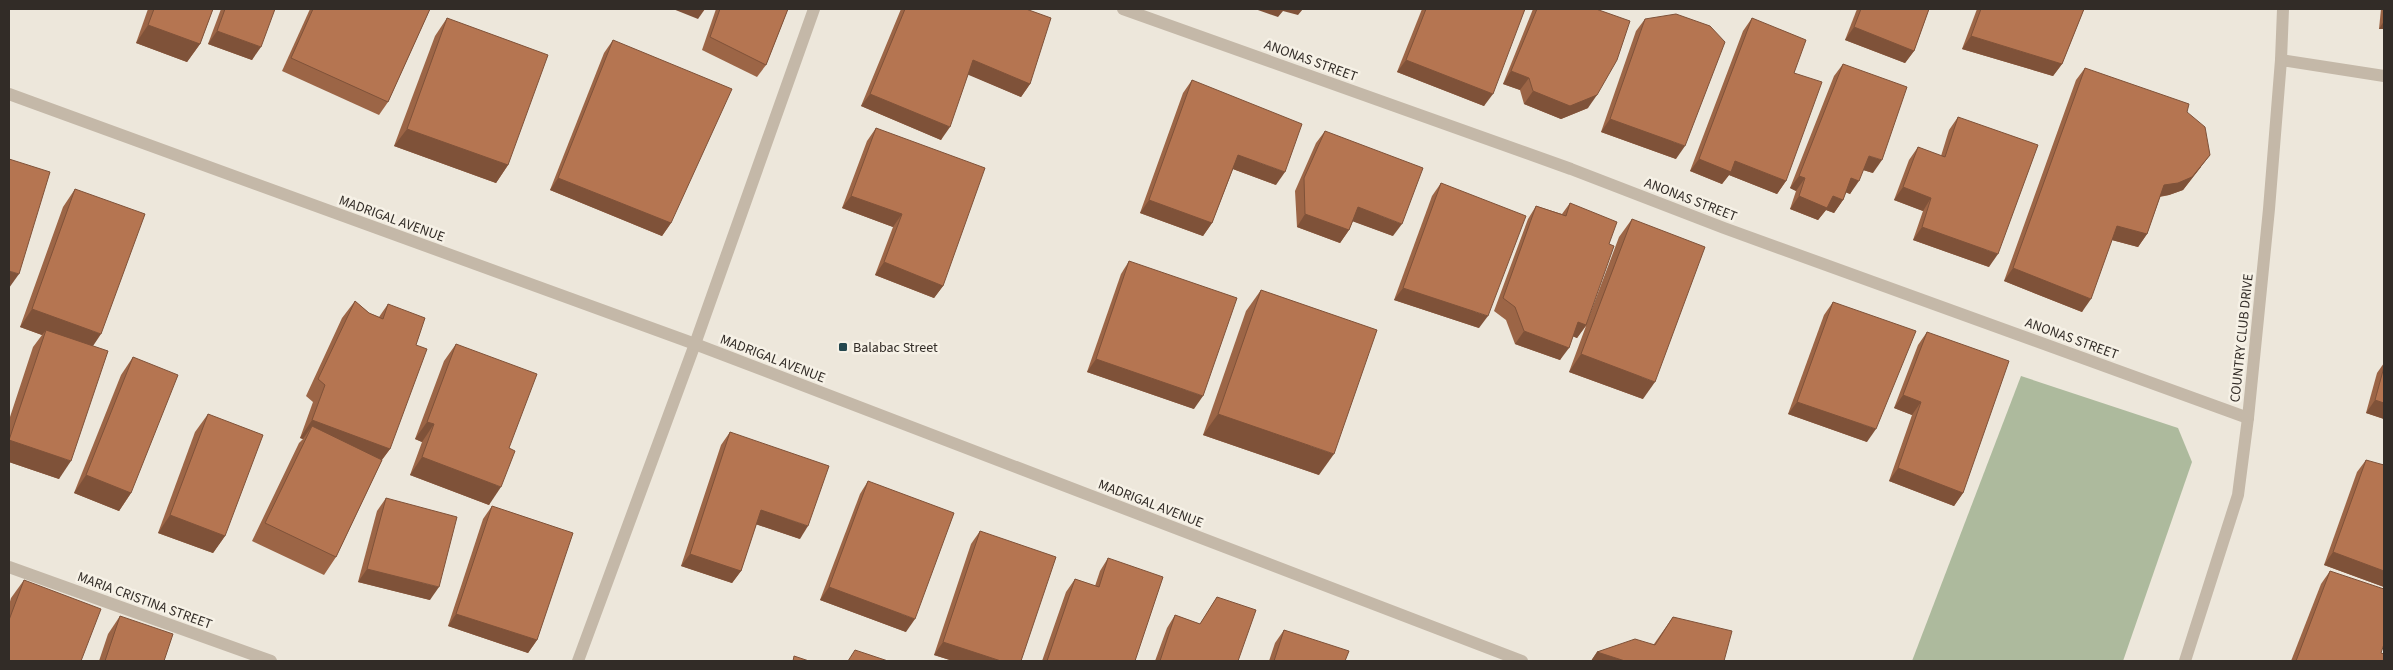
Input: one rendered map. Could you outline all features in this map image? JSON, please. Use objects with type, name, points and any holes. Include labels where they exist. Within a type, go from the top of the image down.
[{"type":"street","points":[[578,661],[695,344],[814,9]]},
{"type":"street","name":"ANONAS STREET","points":[[1124,9],[1571,169],[1733,231],[2248,418]]},
{"type":"street","name":"COUNTRY CLUB DRIVE","points":[[2185,661],[2238,495],[2248,418],[2281,60],[2282,9]]},
{"type":"street","points":[[2281,60],[2384,76]]},
{"type":"street","name":"MADRIGAL AVENUE","points":[[9,94],[695,344],[1522,661]]},
{"type":"street","name":"MARIA CRISTINA STREET","points":[[9,567],[271,661]]},
{"type":"green space","points":[[2021,376],[2178,428],[2192,462],[2123,661],[1912,661]]},
{"type":"building","points":[[154,9],[213,9],[200,44],[148,25]]},
{"type":"building","points":[[225,9],[275,9],[261,47],[217,31]]},
{"type":"building","points":[[313,9],[430,9],[388,102],[291,58]]},
{"type":"building","points":[[720,9],[788,9],[766,65],[710,37]]},
{"type":"building","points":[[905,9],[1026,9],[1051,18],[1030,84],[973,60],[950,127],[870,94]]},
{"type":"building","points":[[1426,9],[1525,9],[1493,94],[1406,60]]},
{"type":"building","points":[[1537,9],[1596,9],[1630,21],[1617,60],[1597,95],[1570,106],[1533,91],[1529,78],[1511,71]]},
{"type":"building","points":[[1861,9],[1929,9],[1914,51],[1854,27]]},
{"type":"building","points":[[1981,9],[2084,9],[2062,64],[1971,36]]},
{"type":"building","points":[[1676,14],[1710,26],[1725,42],[1685,146],[1610,119],[1645,19]]},
{"type":"building","points":[[447,18],[548,55],[508,165],[407,129]]},
{"type":"building","points":[[1752,18],[1806,40],[1794,73],[1822,82],[1786,181],[1735,161],[1731,172],[1699,159]]},
{"type":"building","points":[[613,40],[732,89],[671,223],[558,178]]},
{"type":"building","points":[[1843,64],[1907,87],[1882,160],[1869,156],[1859,181],[1851,178],[1843,200],[1833,196],[1827,208],[1799,196],[1805,178],[1799,176]]},
{"type":"building","points":[[2085,68],[2189,104],[2187,112],[2205,127],[2210,155],[2192,177],[2178,183],[2164,185],[2147,234],[2117,226],[2091,299],[2013,268]]},
{"type":"building","points":[[1192,80],[1302,124],[1285,172],[1238,155],[1212,223],[1149,200]]},
{"type":"building","points":[[1958,117],[2038,145],[1998,254],[1922,227],[1931,198],[1903,187],[1918,147],[1945,157]]},
{"type":"building","points":[[876,128],[985,168],[943,286],[884,262],[902,214],[851,196]]},
{"type":"building","points":[[1325,131],[1423,168],[1402,224],[1358,207],[1349,230],[1305,214],[1304,178]]},
{"type":"building","points":[[9,159],[50,172],[19,274],[9,271]]},
{"type":"building","points":[[1441,183],[1526,216],[1488,316],[1403,288]]},
{"type":"building","points":[[75,189],[145,214],[101,334],[32,309]]},
{"type":"building","points":[[1570,203],[1617,222],[1609,244],[1614,246],[1586,325],[1578,322],[1569,348],[1524,331],[1515,307],[1503,298],[1536,206],[1566,216]]},
{"type":"building","points":[[1632,219],[1705,247],[1655,382],[1581,354]]},
{"type":"building","points":[[1129,261],[1237,298],[1203,396],[1096,359]]},
{"type":"building","points":[[1261,290],[1377,330],[1334,454],[1218,414]]},
{"type":"building","points":[[355,301],[369,313],[383,319],[388,304],[425,318],[416,345],[427,349],[390,449],[312,420],[325,385],[318,379]]},
{"type":"building","points":[[1833,302],[1916,331],[1876,429],[1797,402]]},
{"type":"building","points":[[46,330],[108,351],[71,461],[9,440]]},
{"type":"building","points":[[1927,332],[2009,361],[1963,493],[1898,468],[1921,402],[1903,395]]},
{"type":"building","points":[[456,344],[537,374],[509,448],[515,451],[501,487],[422,457],[434,424],[427,422]]},
{"type":"building","points":[[133,357],[178,375],[131,493],[86,475]]},
{"type":"building","points":[[2384,367],[2384,403],[2375,400]]},
{"type":"building","points":[[208,414],[263,435],[225,536],[170,515]]},
{"type":"building","points":[[312,426],[382,460],[336,557],[265,523]]},
{"type":"building","points":[[730,432],[829,466],[808,526],[761,510],[741,571],[690,554]]},
{"type":"building","points":[[2366,460],[2384,465],[2384,571],[2333,552]]},
{"type":"building","points":[[868,481],[954,513],[915,619],[829,587]]},
{"type":"building","points":[[386,498],[457,517],[439,587],[367,569]]},
{"type":"building","points":[[492,506],[573,533],[537,640],[456,614]]},
{"type":"building","points":[[980,531],[1056,557],[1021,661],[1001,661],[943,642]]},
{"type":"building","points":[[1108,558],[1163,577],[1135,661],[1047,661],[1075,579],[1099,587]]},
{"type":"building","points":[[2330,571],[2384,589],[2384,644],[2381,653],[2384,654],[2384,661],[2296,661]]},
{"type":"building","points":[[24,580],[101,609],[81,661],[9,661],[9,620]]},
{"type":"building","points":[[1217,597],[1256,610],[1238,661],[1160,661],[1175,615],[1200,624]]},
{"type":"building","points":[[120,616],[173,634],[164,661],[105,661]]},
{"type":"building","points":[[1673,617],[1732,631],[1724,661],[1625,661],[1597,652],[1635,639],[1655,645]]},
{"type":"building","points":[[1284,630],[1349,651],[1345,661],[1274,661]]},
{"type":"building","points":[[855,650],[888,661],[848,661]]},
{"type":"building","points":[[794,656],[809,661],[793,661]]},
{"type":"place","name":"Balabac Street","points":[[843,347]]}]
